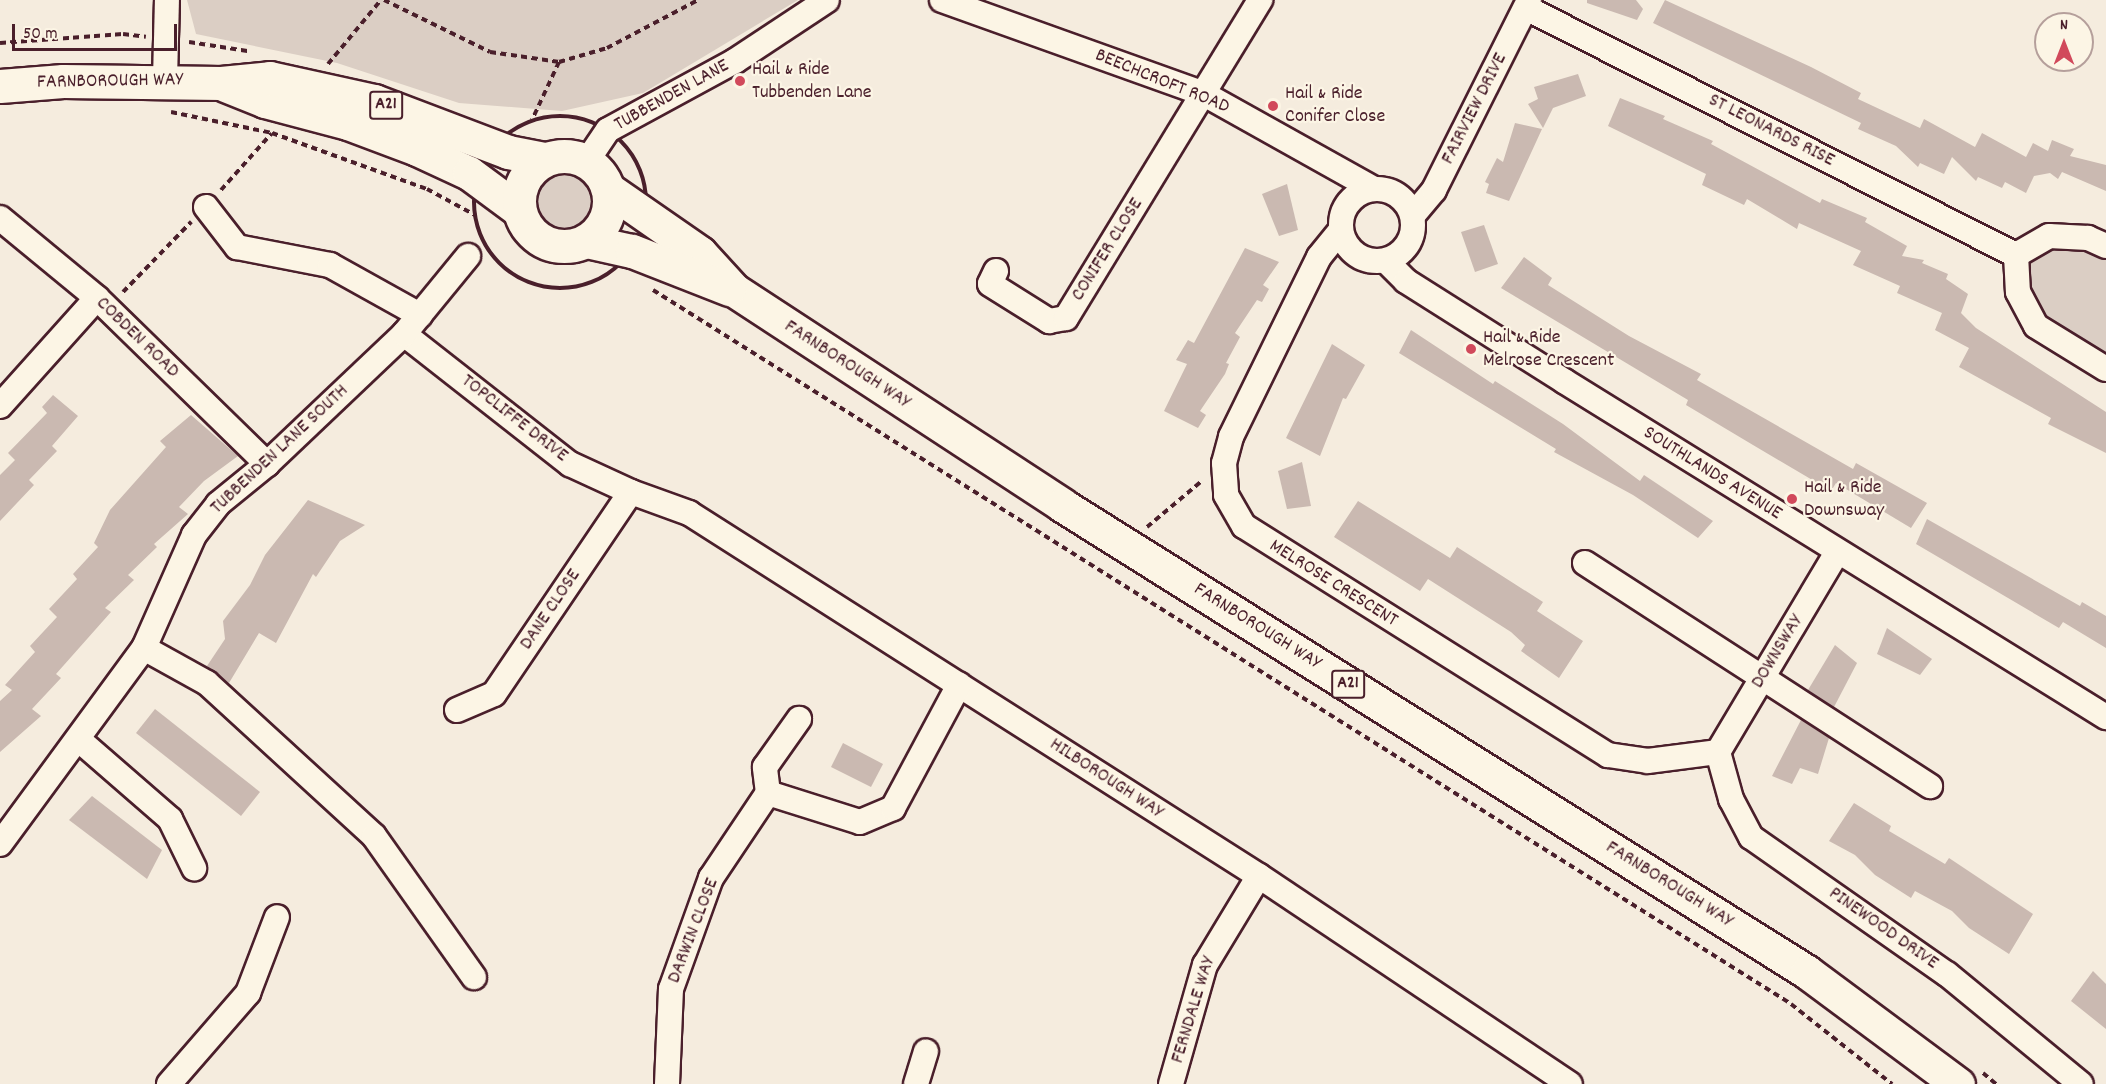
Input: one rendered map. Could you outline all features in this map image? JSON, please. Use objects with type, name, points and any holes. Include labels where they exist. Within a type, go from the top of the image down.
[{"type":"highway","name":"FARNBOROUGH WAY","points":[[0,86],[164,95],[220,83],[270,78],[339,92],[406,112],[506,137],[545,159]]},
{"type":"highway","name":"FARNBOROUGH WAY","points":[[220,83],[265,101],[289,106],[382,135],[478,178],[519,210]]},
{"type":"highway","points":[[560,155],[586,161],[601,174],[608,189],[606,220],[586,241],[573,246],[545,242],[533,235],[519,210],[523,181],[545,159],[560,155]]},
{"type":"highway","name":"FARNBOROUGH WAY","points":[[608,189],[646,206],[700,253],[734,290],[1062,505],[1798,966],[1958,1084]]},
{"type":"highway","name":"FARNBOROUGH WAY","points":[[586,241],[625,264],[734,290]]},
{"type":"street","points":[[164,95],[167,0]]},
{"type":"street","name":"TUBBENDEN LANE","points":[[586,161],[608,130],[735,61],[827,0]]},
{"type":"street","name":"BEECHCROFT ROAD","points":[[942,0],[1204,94],[1372,188]]},
{"type":"street","points":[[1204,94],[1260,0]]},
{"type":"street","name":"FAIRVIEW DRIVE","points":[[1414,214],[1434,190],[1527,4]]},
{"type":"street","name":"ST LEONARDS RISE","points":[[1527,4],[2016,255]]},
{"type":"street","name":"CONIFER CLOSE","points":[[996,271],[990,284],[1049,321],[1066,318],[1204,94]]},
{"type":"street","points":[[1372,188],[1395,194],[1414,214],[1413,234],[1403,252],[1386,261],[1366,259],[1349,248],[1340,231],[1343,210],[1355,195],[1372,188]]},
{"type":"street","points":[[206,207],[237,247],[330,265],[420,315]]},
{"type":"street","name":"COBDEN ROAD","points":[[0,218],[102,303],[267,464]]},
{"type":"street","name":"MELROSE CRESCENT","points":[[1340,231],[1319,257],[1231,437],[1224,463],[1226,495],[1244,526],[1608,755],[1648,761],[1718,752]]},
{"type":"street","points":[[2106,246],[2088,238],[2049,236],[2016,255],[2018,292],[2036,326],[2106,369]]},
{"type":"street","name":"TUBBENDEN LANE SOUTH","points":[[0,844],[144,648],[194,535],[218,504],[267,464],[404,334],[468,256]]},
{"type":"street","name":"SOUTHLANDS AVENUE","points":[[1386,261],[1406,281],[1837,552],[2106,717]]},
{"type":"street","points":[[0,406],[102,303]]},
{"type":"street","name":"TOPCLIFFE DRIVE","points":[[404,334],[570,464],[631,492]]},
{"type":"street","name":"HILBOROUGH WAY","points":[[631,492],[689,513],[1259,876],[1570,1084]]},
{"type":"street","name":"DANE CLOSE","points":[[457,710],[494,694],[631,492]]},
{"type":"street","name":"DOWNSWAY","points":[[1718,752],[1837,552]]},
{"type":"street","points":[[1585,563],[1930,786]]},
{"type":"street","points":[[144,648],[207,683],[374,836],[474,977]]},
{"type":"street","points":[[799,719],[765,767],[768,793],[860,822],[893,808],[959,685]]},
{"type":"street","points":[[78,739],[170,819],[194,868]]},
{"type":"street","name":"PINEWOOD DRIVE","points":[[1718,752],[1731,799],[1751,837],[1947,974],[2081,1084]]},
{"type":"street","name":"DARWIN CLOSE","points":[[667,1084],[671,989],[711,878],[768,793]]},
{"type":"street","name":"FERNDALE WAY","points":[[1171,1084],[1205,965],[1259,876]]},
{"type":"street","points":[[169,1084],[248,993],[277,917]]},
{"type":"street","points":[[916,1084],[926,1052]]},
{"type":"path","points":[[332,56],[382,0],[490,52],[559,62],[607,48],[698,0]]},
{"type":"path","points":[[531,121],[559,62]]},
{"type":"path","points":[[164,95],[427,189],[475,215]]},
{"type":"path","points":[[102,303],[206,207],[272,133],[289,106]]},
{"type":"path","points":[[506,137],[478,178],[475,215],[490,251],[510,272],[535,284],[564,288],[592,282],[625,264],[646,206]]},
{"type":"path","points":[[647,287],[1781,998],[1892,1084]]},
{"type":"path","points":[[1142,532],[1224,463]]},
{"type":"shaded area","points":[[187,0],[798,0],[643,93],[562,111],[459,103],[337,63],[196,34]]},
{"type":"shaded area","points":[[558,169],[570,169],[586,178],[593,188],[595,200],[593,212],[586,222],[570,231],[558,231],[547,226],[538,217],[533,206],[533,194],[538,183],[547,174]]},
{"type":"shaded area","points":[[2050,247],[2085,248],[2106,256],[2106,356],[2044,317],[2028,289],[2029,261]]},
{"type":"building","points":[[1587,0],[1636,0],[1643,9],[1637,20],[1587,3]]},
{"type":"building","points":[[1665,0],[1811,67],[1861,93],[1858,99],[1920,128],[1924,119],[1975,147],[1982,133],[2026,157],[2033,143],[2048,151],[2052,140],[2074,149],[2070,156],[2106,165],[2106,191],[2062,172],[2058,179],[2050,173],[2034,176],[2026,193],[2005,182],[2002,188],[1978,177],[1976,181],[1952,157],[1944,174],[1920,163],[1918,167],[1896,146],[1858,129],[1861,123],[1653,23]]},
{"type":"building","points":[[1578,74],[1586,96],[1553,108],[1543,128],[1528,104],[1538,99],[1534,87]]},
{"type":"building","points":[[1620,98],[1665,116],[1663,119],[1713,141],[1711,144],[1820,203],[1822,199],[1867,218],[1865,222],[1907,246],[1902,256],[1924,260],[1922,263],[1948,274],[1946,279],[1968,294],[1961,313],[1976,328],[2106,412],[2106,453],[2048,424],[2051,418],[1959,367],[1969,348],[1935,330],[1942,313],[1897,293],[1900,286],[1853,265],[1861,251],[1799,223],[1797,229],[1747,199],[1744,205],[1702,185],[1706,174],[1608,126]]},
{"type":"building","points":[[1515,123],[1542,129],[1509,201],[1486,193],[1489,184],[1485,182],[1497,158],[1503,162]]},
{"type":"building","points":[[1287,184],[1298,230],[1279,236],[1262,194]]},
{"type":"building","points":[[1484,225],[1498,264],[1475,272],[1461,232]]},
{"type":"building","points":[[1245,248],[1279,262],[1263,285],[1269,289],[1262,302],[1257,300],[1235,333],[1240,337],[1226,363],[1229,364],[1225,374],[1200,411],[1206,415],[1198,428],[1164,411],[1187,364],[1176,360],[1188,340],[1194,343]]},
{"type":"building","points":[[1524,257],[1552,278],[1548,285],[1629,336],[1701,374],[1697,380],[1853,469],[1856,463],[1927,503],[1911,528],[1836,483],[1831,491],[1686,405],[1688,400],[1501,288]]},
{"type":"building","points":[[1411,330],[1493,384],[1495,381],[1563,424],[1640,481],[1644,475],[1713,521],[1698,538],[1633,495],[1554,452],[1556,449],[1399,353]]},
{"type":"building","points":[[1332,344],[1365,365],[1346,399],[1343,398],[1320,456],[1286,438]]},
{"type":"building","points":[[53,395],[78,416],[52,446],[57,451],[29,480],[34,485],[0,521],[0,475],[15,460],[8,453],[47,413],[42,407]]},
{"type":"building","points":[[191,415],[238,456],[204,481],[179,507],[188,514],[154,544],[157,547],[128,575],[134,580],[105,608],[111,612],[56,674],[61,678],[32,709],[41,716],[0,752],[0,701],[12,690],[5,685],[35,652],[30,646],[57,617],[49,609],[77,579],[73,574],[98,547],[94,543],[110,510],[166,447],[160,441]]},
{"type":"building","points":[[1302,462],[1311,506],[1287,509],[1278,471]]},
{"type":"building","points":[[308,500],[365,525],[340,541],[316,577],[313,574],[276,643],[259,633],[229,683],[207,666],[225,639],[223,621],[250,585],[265,555]]},
{"type":"building","points":[[1358,501],[1450,558],[1457,547],[1543,602],[1537,611],[1583,641],[1559,678],[1521,651],[1525,645],[1511,632],[1428,579],[1420,591],[1334,537]]},
{"type":"building","points":[[1927,519],[2080,606],[2082,602],[2106,616],[2106,648],[2063,622],[2059,628],[1916,544]]},
{"type":"building","points":[[1887,628],[1932,659],[1920,675],[1877,654]]},
{"type":"building","points":[[1835,645],[1857,663],[1834,707],[1808,690]]},
{"type":"building","points":[[155,709],[260,792],[241,816],[136,733]]},
{"type":"building","points":[[1801,720],[1829,738],[1818,774],[1800,768],[1792,784],[1772,776]]},
{"type":"building","points":[[843,743],[883,764],[871,787],[831,767]]},
{"type":"building","points":[[92,796],[162,850],[147,879],[69,820]]},
{"type":"building","points":[[1854,803],[1891,826],[1889,831],[1945,864],[1949,858],[2033,914],[2009,954],[1969,928],[1952,911],[1915,891],[1911,898],[1875,875],[1855,855],[1829,841]]},
{"type":"building","points":[[2093,971],[2106,984],[2106,1029],[2071,1001]]},
{"type":"place","name":"Hail & Ride Tubbenden Lane","points":[[740,81]]},
{"type":"place","name":"Hail & Ride Conifer Close","points":[[1273,106]]},
{"type":"place","name":"Hail & Ride Melrose Crescent","points":[[1471,349]]},
{"type":"place","name":"Hail & Ride Downsway","points":[[1792,499]]}]
